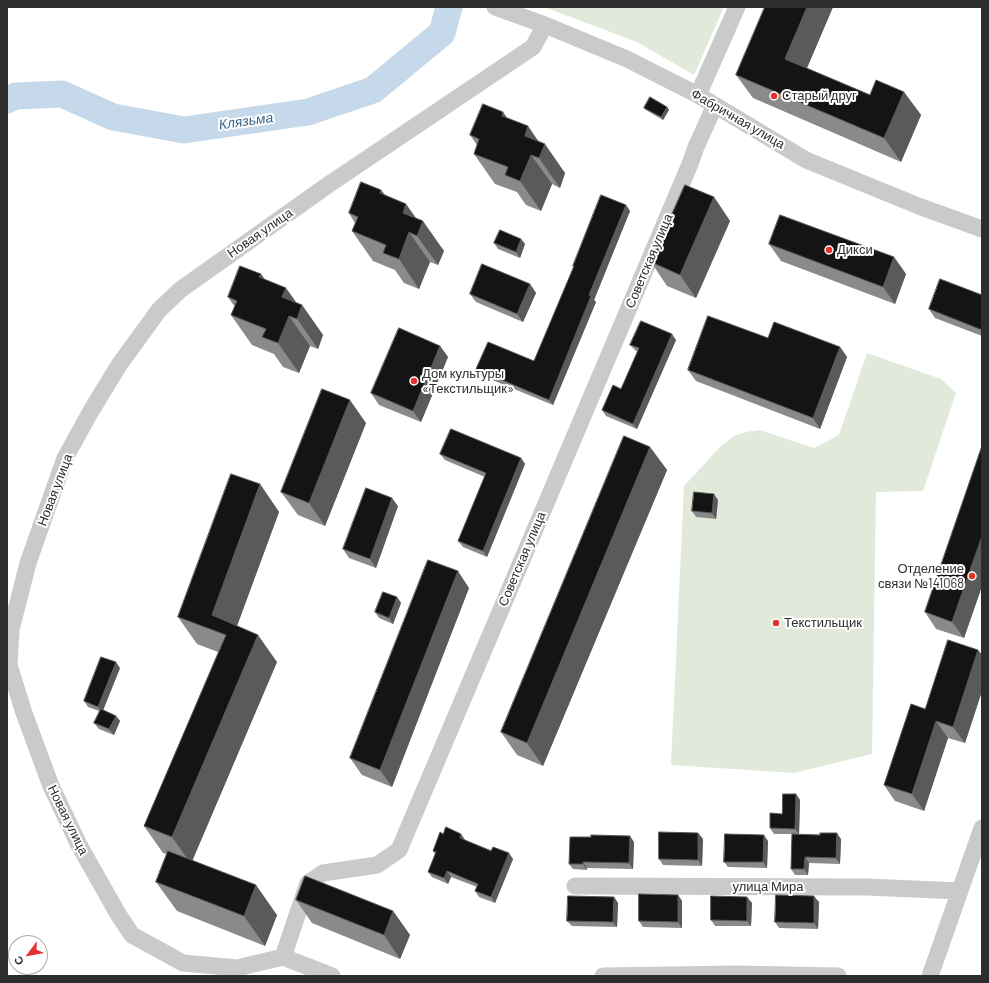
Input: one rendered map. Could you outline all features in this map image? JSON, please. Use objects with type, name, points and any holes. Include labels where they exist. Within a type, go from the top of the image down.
[{"type":"street","name":"Фабричная улица","points":[[495,7],[545,25],[627,59],[698,94],[806,160],[921,208],[982,229]]},
{"type":"street","points":[[698,94],[737,7]]},
{"type":"street","name":"Новая улица","points":[[283,957],[237,968],[183,962],[132,935],[118,914],[79,845],[51,786],[24,713],[9,665],[11,630],[28,563],[65,458],[119,365],[159,310],[180,290],[328,185],[533,47],[545,25]]},
{"type":"street","name":"Советская улица","points":[[283,957],[308,883],[323,873],[377,865],[399,850],[715,105]]},
{"type":"street","points":[[930,976],[982,828]]},
{"type":"street","name":"улица Мира","points":[[575,886],[867,887],[960,891]]},
{"type":"street","points":[[283,957],[332,976]]},
{"type":"street","points":[[603,976],[736,974],[838,976]]},
{"type":"green space","points":[[544,7],[724,7],[694,75],[637,42]]},
{"type":"green space","name":"Текстильщик","points":[[867,353],[941,379],[956,393],[923,491],[876,492],[872,754],[794,773],[671,765],[684,486],[720,447],[734,436],[746,432],[760,430],[814,448],[839,435]]},
{"type":"building","points":[[765,7],[807,7],[785,59],[870,95],[876,80],[904,92],[884,138],[736,75]]},
{"type":"building","points":[[650,97],[667,107],[661,117],[644,108]]},
{"type":"building","points":[[483,104],[503,112],[502,116],[528,126],[525,136],[545,144],[539,158],[531,155],[520,181],[505,175],[508,167],[474,154],[479,139],[470,135]]},
{"type":"building","points":[[361,182],[381,190],[380,193],[406,204],[403,213],[423,221],[417,236],[409,232],[399,259],[383,253],[386,245],[352,231],[358,217],[349,213]]},
{"type":"building","points":[[685,185],[714,197],[680,275],[651,262]]},
{"type":"building","points":[[601,195],[626,205],[589,295],[591,296],[549,400],[476,369],[488,342],[534,361],[574,266]]},
{"type":"building","points":[[780,215],[894,257],[883,287],[769,244]]},
{"type":"building","points":[[500,230],[521,239],[516,252],[494,243]]},
{"type":"building","points":[[482,264],[530,284],[517,314],[470,294]]},
{"type":"building","points":[[240,266],[261,274],[259,277],[286,288],[282,297],[302,305],[297,319],[289,316],[278,343],[262,337],[266,329],[231,315],[237,301],[228,297]]},
{"type":"building","points":[[940,279],[982,295],[982,330],[929,309]]},
{"type":"building","points":[[708,316],[768,338],[774,322],[840,347],[813,418],[688,370]]},
{"type":"building","points":[[641,321],[672,334],[633,424],[602,410],[613,385],[621,389],[639,348],[630,345]]},
{"type":"building","name":"Дом культуры «Текстильщик»","points":[[399,328],[440,346],[413,411],[371,393]]},
{"type":"building","points":[[322,389],[350,400],[309,503],[281,492]]},
{"type":"building","points":[[451,429],[521,458],[483,551],[458,541],[486,473],[440,454]]},
{"type":"building","points":[[624,436],[650,447],[527,743],[501,732]]},
{"type":"building","points":[[982,446],[982,536],[952,622],[925,612]]},
{"type":"building","points":[[231,474],[260,484],[212,615],[258,635],[172,837],[144,826],[226,635],[178,617]]},
{"type":"building","points":[[366,488],[392,498],[370,559],[343,549]]},
{"type":"building","points":[[694,492],[714,494],[712,513],[692,511]]},
{"type":"building","points":[[428,560],[458,571],[380,770],[350,758]]},
{"type":"building","points":[[383,592],[397,597],[389,618],[375,612]]},
{"type":"building","points":[[948,640],[978,650],[953,727],[936,721],[912,794],[884,785],[911,704],[925,709]]},
{"type":"building","points":[[101,657],[116,662],[98,707],[84,701]]},
{"type":"building","points":[[101,709],[116,716],[109,729],[94,723]]},
{"type":"building","points":[[783,794],[796,794],[795,829],[770,828],[770,813],[782,814]]},
{"type":"building","points":[[446,827],[461,834],[460,838],[491,851],[493,847],[509,853],[491,897],[475,891],[478,884],[447,871],[444,878],[428,872],[436,852],[433,851],[440,832],[443,834]]},
{"type":"building","points":[[659,832],[698,833],[698,860],[659,859]]},
{"type":"building","points":[[820,833],[837,833],[836,858],[805,857],[804,869],[791,869],[792,834],[820,835]]},
{"type":"building","points":[[725,834],[764,835],[763,862],[724,862]]},
{"type":"building","points":[[591,835],[630,836],[629,863],[583,862],[583,864],[569,864],[570,837],[591,837]]},
{"type":"building","points":[[168,851],[256,885],[244,916],[156,882]]},
{"type":"building","points":[[305,876],[393,911],[384,935],[296,900]]},
{"type":"building","points":[[639,894],[678,895],[678,922],[639,921]]},
{"type":"building","points":[[776,895],[814,896],[814,923],[775,922]]},
{"type":"building","points":[[568,896],[614,897],[613,922],[567,921]]},
{"type":"building","points":[[711,896],[747,897],[747,921],[711,920]]},
{"type":"waterway","name":"Клязьма","points":[[7,100],[16,96],[62,94],[113,117],[184,130],[308,112],[373,90],[442,33],[449,7]]},
{"type":"place","name":"Старый друг","points":[[774,96]]},
{"type":"place","name":"Дикси","points":[[829,250]]},
{"type":"place","name":"Дом культуры «Текстильщик»","points":[[414,381]]},
{"type":"place","name":"Отделение связи №141068","points":[[972,576]]},
{"type":"place","name":"Текстильщик","points":[[776,623]]}]
